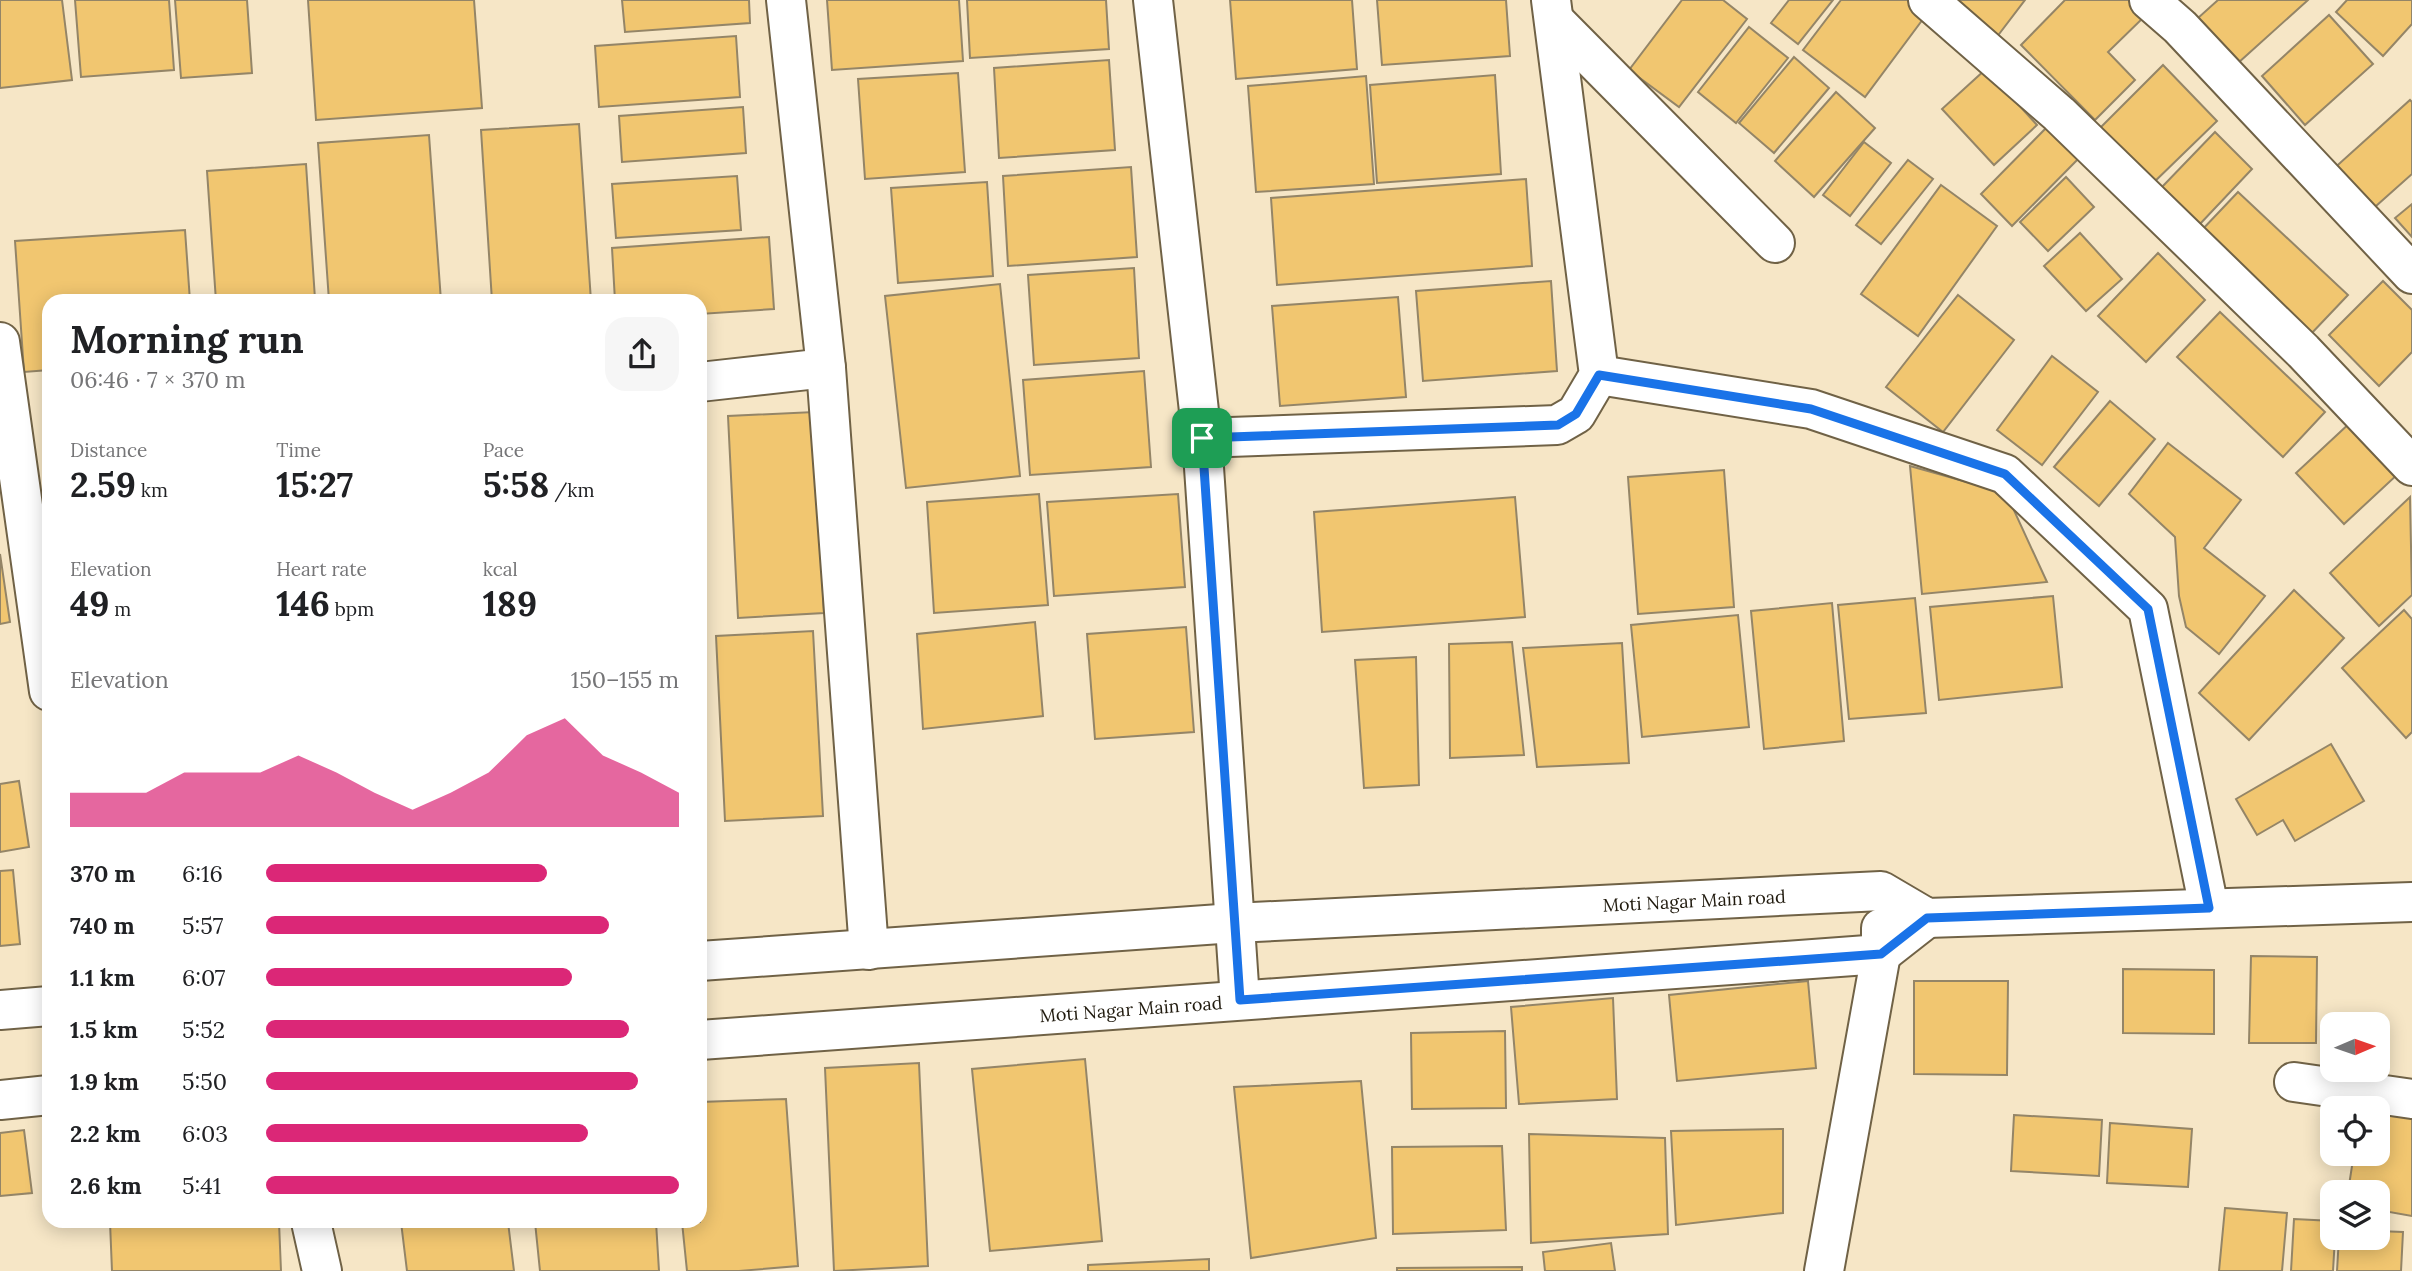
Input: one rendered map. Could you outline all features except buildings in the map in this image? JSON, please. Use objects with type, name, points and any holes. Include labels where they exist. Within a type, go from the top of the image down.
[{"type":"street","points":[[786,0],[826,369],[869,950]]},
{"type":"street","points":[[1153,0],[1202,438],[1240,1000]]},
{"type":"street","points":[[1928,0],[2059,114],[2303,351],[2412,466]]},
{"type":"street","points":[[2149,0],[2180,27],[2412,274]]},
{"type":"street","points":[[1202,438],[1558,425],[1576,414],[1599,375],[1553,10]]},
{"type":"street","points":[[1553,10],[1775,243]]},
{"type":"street","points":[[0,342],[19,443],[42,633]]},
{"type":"street","points":[[707,381],[826,369]]},
{"type":"street","points":[[1599,375],[1811,409],[2005,474],[2148,609],[2209,908]]},
{"type":"street","points":[[1881,891],[1927,918],[2412,902]]},
{"type":"street","points":[[1824,1271],[1881,954],[1881,891]]},
{"type":"street","name":"Moti Nagar Main road","points":[[707,961],[1234,923],[1881,891]]},
{"type":"street","points":[[1881,954],[1927,918]]},
{"type":"street","name":"Moti Nagar Main road","points":[[707,1039],[1881,954]]},
{"type":"street","points":[[0,1010],[42,1007]]},
{"type":"street","points":[[2294,1082],[2412,1099]]},
{"type":"street","points":[[0,1100],[42,1096]]},
{"type":"street","points":[[312,1228],[322,1271]]},
{"type":"route","points":[[1599,375],[1811,409],[2005,474],[2148,609],[2209,908],[1927,918],[1881,954],[1240,1000],[1202,438],[1558,425],[1576,414],[1599,375]]}]
